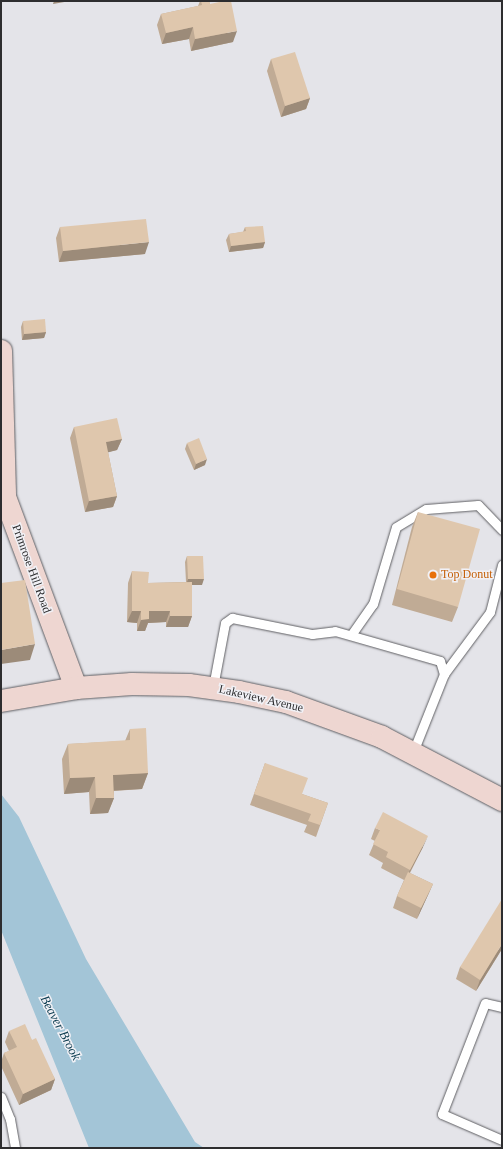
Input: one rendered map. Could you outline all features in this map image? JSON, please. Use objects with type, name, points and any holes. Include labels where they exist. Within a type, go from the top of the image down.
[{"type":"main road","name":"Primrose Hill Road","points":[[1,351],[5,497],[76,688]]},
{"type":"main road","name":"Lakeview Avenue","points":[[1,701],[76,688],[162,684],[213,687],[262,696],[315,712],[382,737],[502,800]]},
{"type":"lane","points":[[351,635],[373,604],[396,527],[426,509],[478,505],[502,530]]},
{"type":"lane","points":[[413,752],[444,674],[490,612],[502,565]]},
{"type":"lane","points":[[213,687],[225,623],[232,618],[312,634],[334,631],[351,635],[440,661],[444,674]]},
{"type":"lane","points":[[502,1007],[485,1003],[442,1114],[502,1140]]},
{"type":"lane","points":[[1,1098],[10,1119],[15,1148]]},
{"type":"water","name":"Beaver Brook","points":[[1,794],[19,817],[86,959],[195,1142],[204,1148],[89,1148],[1,930]]},
{"type":"building","points":[[201,1],[209,1],[210,4],[231,1],[237,31],[195,39],[193,27],[166,33],[161,14],[202,5]]},
{"type":"building","points":[[295,52],[310,98],[285,106],[271,59]]},
{"type":"building","points":[[146,219],[149,242],[63,251],[60,227]]},
{"type":"building","points":[[263,226],[265,242],[231,246],[229,234],[246,231],[245,227]]},
{"type":"building","points":[[45,319],[46,332],[24,334],[23,321]]},
{"type":"building","points":[[117,418],[122,439],[106,442],[117,496],[89,501],[74,427]]},
{"type":"building","points":[[199,438],[207,459],[196,464],[187,443]]},
{"type":"building","name":"Top Donut","points":[[418,512],[480,529],[458,607],[397,589]]},
{"type":"building","points":[[187,556],[203,556],[204,579],[188,579]]},
{"type":"building","points":[[132,571],[149,572],[148,583],[192,582],[192,616],[170,616],[170,611],[149,611],[149,619],[141,620],[141,611],[132,611]]},
{"type":"building","points":[[25,580],[35,644],[1,650],[1,583]]},
{"type":"building","points":[[146,728],[148,773],[113,775],[114,798],[96,798],[95,777],[70,778],[68,744],[130,740],[130,729]]},
{"type":"building","points":[[265,763],[308,778],[302,794],[328,803],[320,825],[308,821],[311,814],[254,794]]},
{"type":"building","points":[[383,812],[428,836],[410,870],[386,857],[388,852],[373,844],[380,830],[375,828]]},
{"type":"building","points":[[408,872],[433,884],[421,908],[397,896]]},
{"type":"building","points":[[502,899],[502,944],[480,980],[460,967]]},
{"type":"building","points":[[25,1024],[32,1040],[36,1038],[55,1079],[23,1094],[4,1053],[17,1047],[9,1031]]},
{"type":"place","name":"Top Donut","points":[[433,575]]}]
